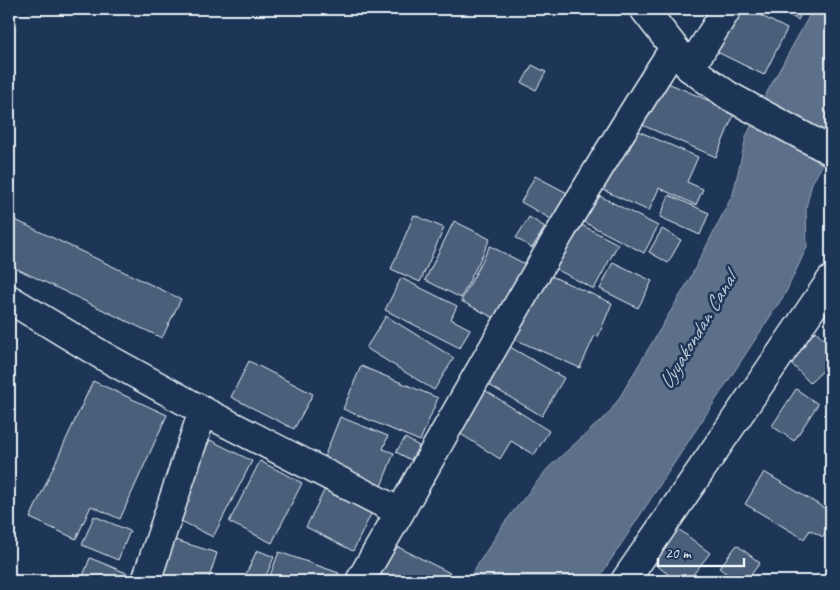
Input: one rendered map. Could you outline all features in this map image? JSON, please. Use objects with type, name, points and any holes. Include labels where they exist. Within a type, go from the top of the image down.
[{"type":"street","points":[[644,9],[682,58],[729,96],[831,151]]},
{"type":"street","points":[[360,581],[518,301],[610,147],[682,58],[727,9]]},
{"type":"street","points":[[625,581],[831,280]]},
{"type":"street","points":[[9,298],[105,357],[202,411],[400,512]]},
{"type":"street","points":[[146,581],[202,411]]},
{"type":"water","name":"Uyyakondan Canal","points":[[813,9],[831,9],[831,105],[828,114],[831,117],[831,151],[812,183],[806,208],[807,247],[785,294],[597,581],[467,581],[505,522],[548,468],[609,413],[618,400],[688,282],[733,194],[746,137],[766,94]]},
{"type":"building","points":[[698,9],[711,9],[707,15]]},
{"type":"building","points":[[734,9],[748,9],[787,29],[764,75],[713,50]]},
{"type":"building","points":[[778,9],[804,9],[798,20]]},
{"type":"building","points":[[532,65],[546,72],[536,90],[522,83]]},
{"type":"building","points":[[661,80],[735,112],[716,157],[642,125]]},
{"type":"building","points":[[638,131],[698,157],[687,182],[703,189],[696,205],[659,188],[649,211],[603,190],[621,151],[627,154]]},
{"type":"building","points":[[535,176],[573,196],[558,223],[521,202]]},
{"type":"building","points":[[590,191],[658,226],[644,253],[576,218]]},
{"type":"building","points":[[669,195],[709,213],[700,235],[660,217]]},
{"type":"building","points":[[414,215],[444,228],[420,282],[391,269]]},
{"type":"building","points":[[9,217],[181,299],[162,338],[9,265]]},
{"type":"building","points":[[529,217],[545,227],[532,248],[516,238]]},
{"type":"building","points":[[572,220],[618,244],[594,289],[548,265]]},
{"type":"building","points":[[454,221],[490,239],[461,298],[425,280]]},
{"type":"building","points":[[662,229],[681,240],[668,263],[649,252]]},
{"type":"building","points":[[490,246],[529,266],[500,321],[461,301]]},
{"type":"building","points":[[613,262],[652,281],[638,308],[600,289]]},
{"type":"building","points":[[542,272],[612,303],[598,337],[595,335],[580,368],[514,339]]},
{"type":"building","points":[[401,278],[457,306],[451,319],[470,329],[460,348],[385,310]]},
{"type":"building","points":[[831,306],[831,319],[826,316]]},
{"type":"building","points":[[386,316],[454,358],[434,390],[366,348]]},
{"type":"building","points":[[816,331],[831,347],[831,363],[810,383],[787,359]]},
{"type":"building","points":[[510,347],[564,378],[542,416],[489,385]]},
{"type":"building","points":[[249,361],[313,394],[294,429],[231,397]]},
{"type":"building","points":[[361,366],[438,398],[420,441],[343,409]]},
{"type":"building","points":[[93,381],[167,415],[120,519],[91,506],[76,539],[30,518]]},
{"type":"building","points":[[483,389],[549,431],[534,455],[511,441],[500,459],[456,431]]},
{"type":"building","points":[[796,389],[818,404],[794,441],[772,426]]},
{"type":"building","points":[[340,417],[388,436],[383,449],[394,453],[380,489],[321,465]]},
{"type":"building","points":[[405,438],[419,446],[411,460],[396,452]]},
{"type":"building","points":[[210,440],[252,461],[213,537],[171,516]]},
{"type":"building","points":[[260,461],[302,483],[272,543],[229,522]]},
{"type":"building","points":[[764,472],[831,512],[831,524],[823,537],[810,530],[804,539],[745,504]]},
{"type":"building","points":[[326,487],[373,510],[353,551],[306,527]]},
{"type":"building","points":[[94,516],[130,531],[118,560],[82,545]]},
{"type":"building","points":[[677,528],[710,553],[688,581],[677,581],[652,562]]},
{"type":"building","points":[[165,537],[217,553],[208,581],[155,581]]},
{"type":"building","points":[[386,541],[450,573],[446,581],[382,581],[369,574]]},
{"type":"building","points":[[737,545],[760,563],[746,581],[736,581],[719,568]]},
{"type":"building","points":[[257,550],[274,557],[264,581],[243,581]]},
{"type":"building","points":[[279,552],[339,573],[337,581],[268,581]]},
{"type":"building","points":[[90,558],[134,576],[132,581],[81,581]]}]
